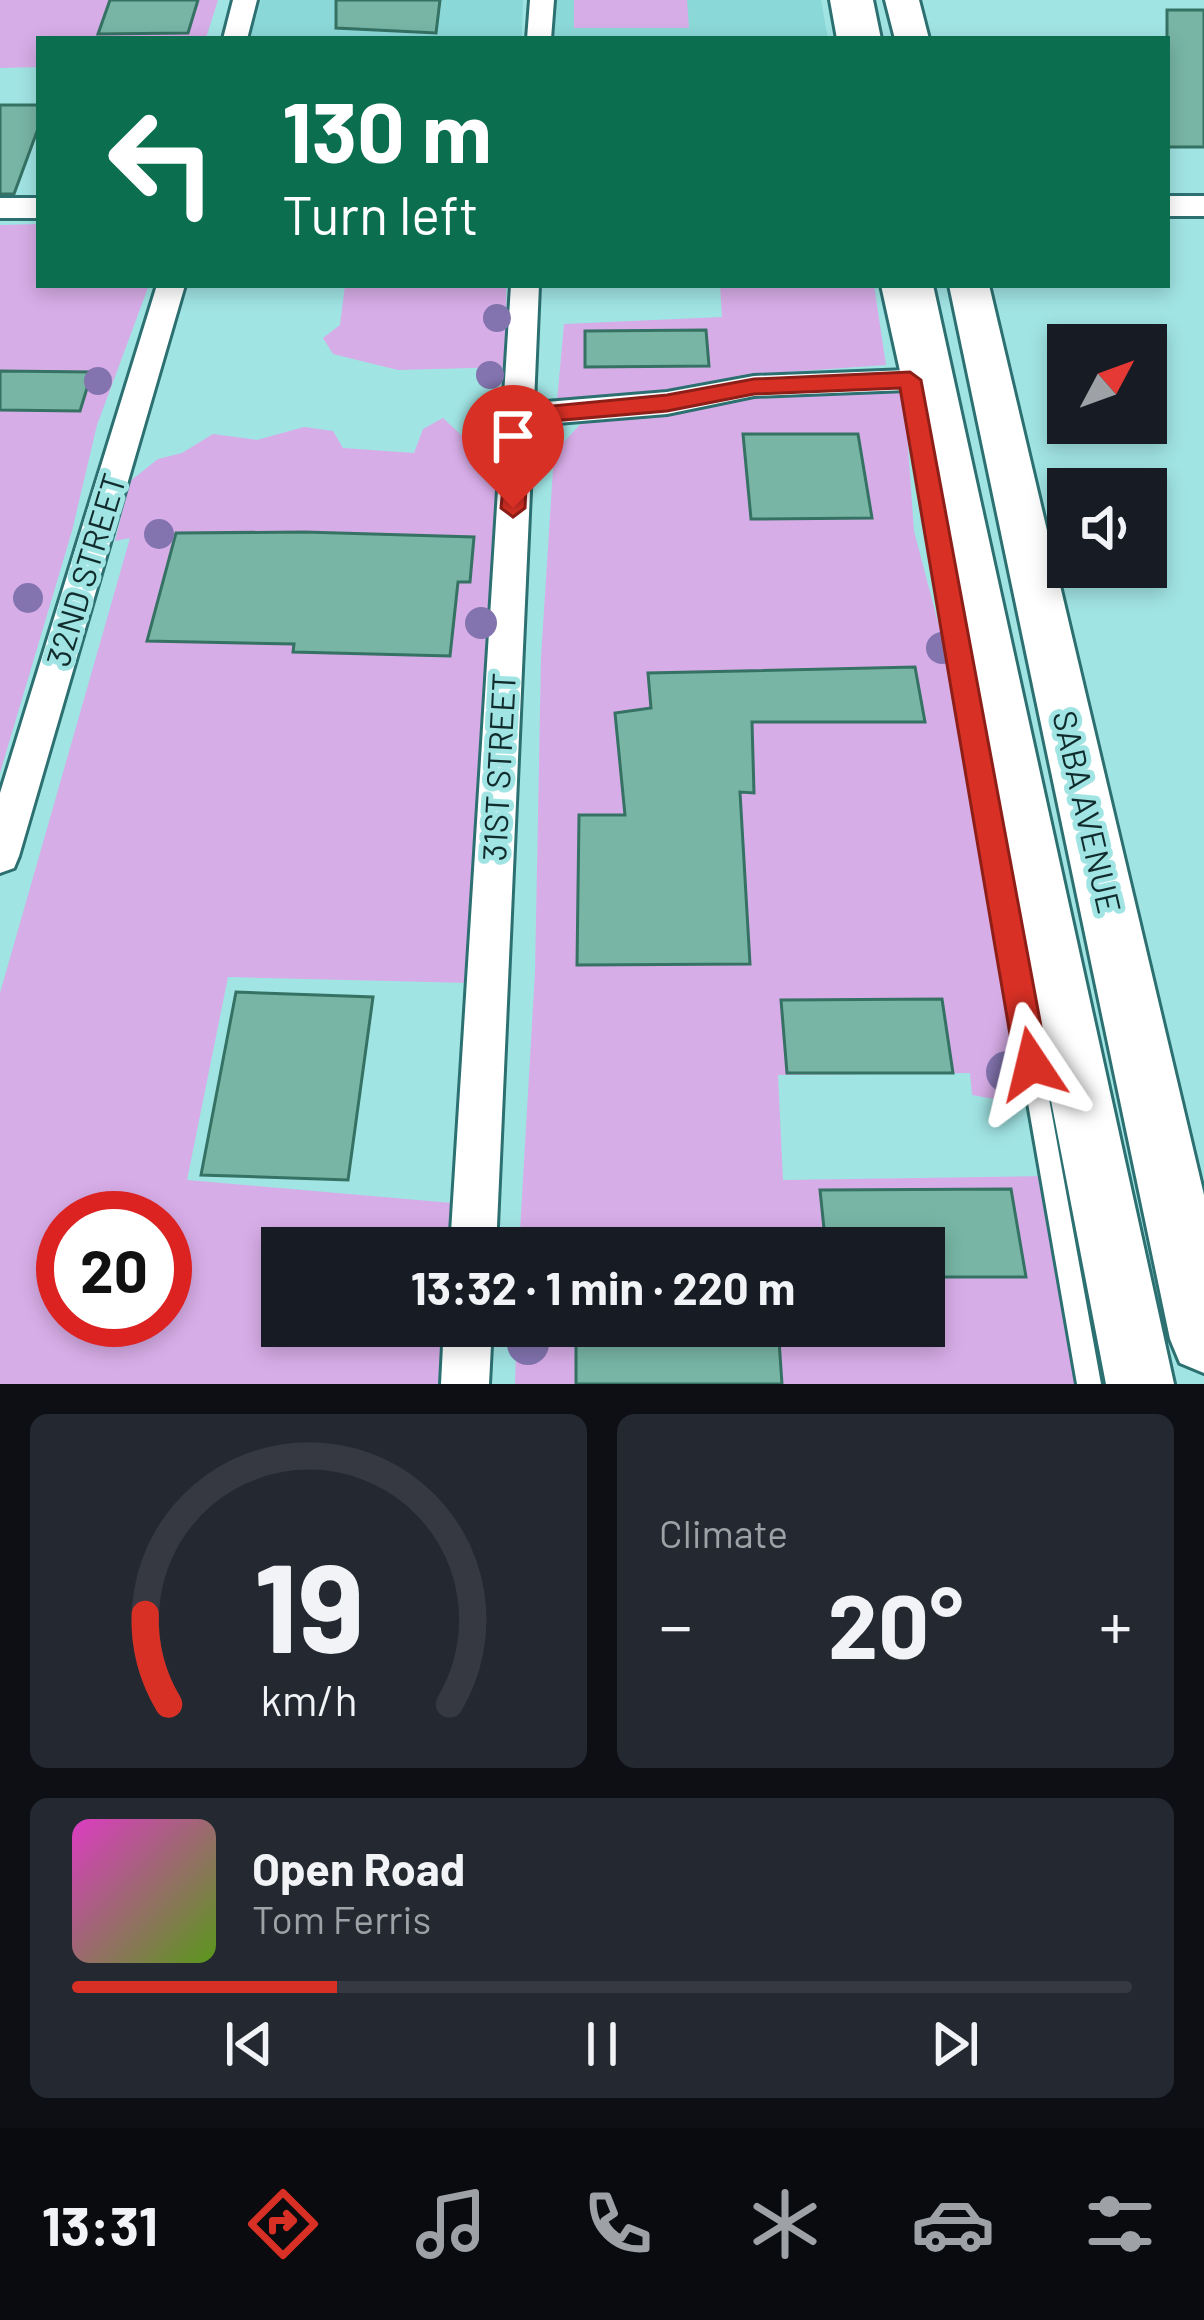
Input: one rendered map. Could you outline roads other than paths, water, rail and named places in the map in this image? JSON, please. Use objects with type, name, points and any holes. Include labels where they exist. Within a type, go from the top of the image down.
[{"type":"main road","points":[[856,0],[862,36]]},
{"type":"main road","points":[[902,0],[911,36]]},
{"type":"main road","name":"SABA AVENUE","points":[[914,288],[921,379],[1140,1384]]},
{"type":"main road","name":"SABA AVENUE","points":[[970,288],[1204,1339]]},
{"type":"street","points":[[236,36],[245,0]]},
{"type":"street","points":[[539,36],[542,0]]},
{"type":"street","points":[[1170,206],[1204,206]]},
{"type":"street","points":[[0,208],[36,208]]},
{"type":"street","name":"32ND STREET","points":[[0,856],[170,288]]},
{"type":"street","name":"31ST STREET","points":[[473,1227],[525,288]]},
{"type":"street","points":[[518,416],[667,403],[754,386],[921,379]]},
{"type":"street","points":[[465,1384],[467,1347]]},
{"type":"lane","points":[[836,0],[842,36]]},
{"type":"lane","points":[[889,288],[921,379],[1089,1384]]}]
